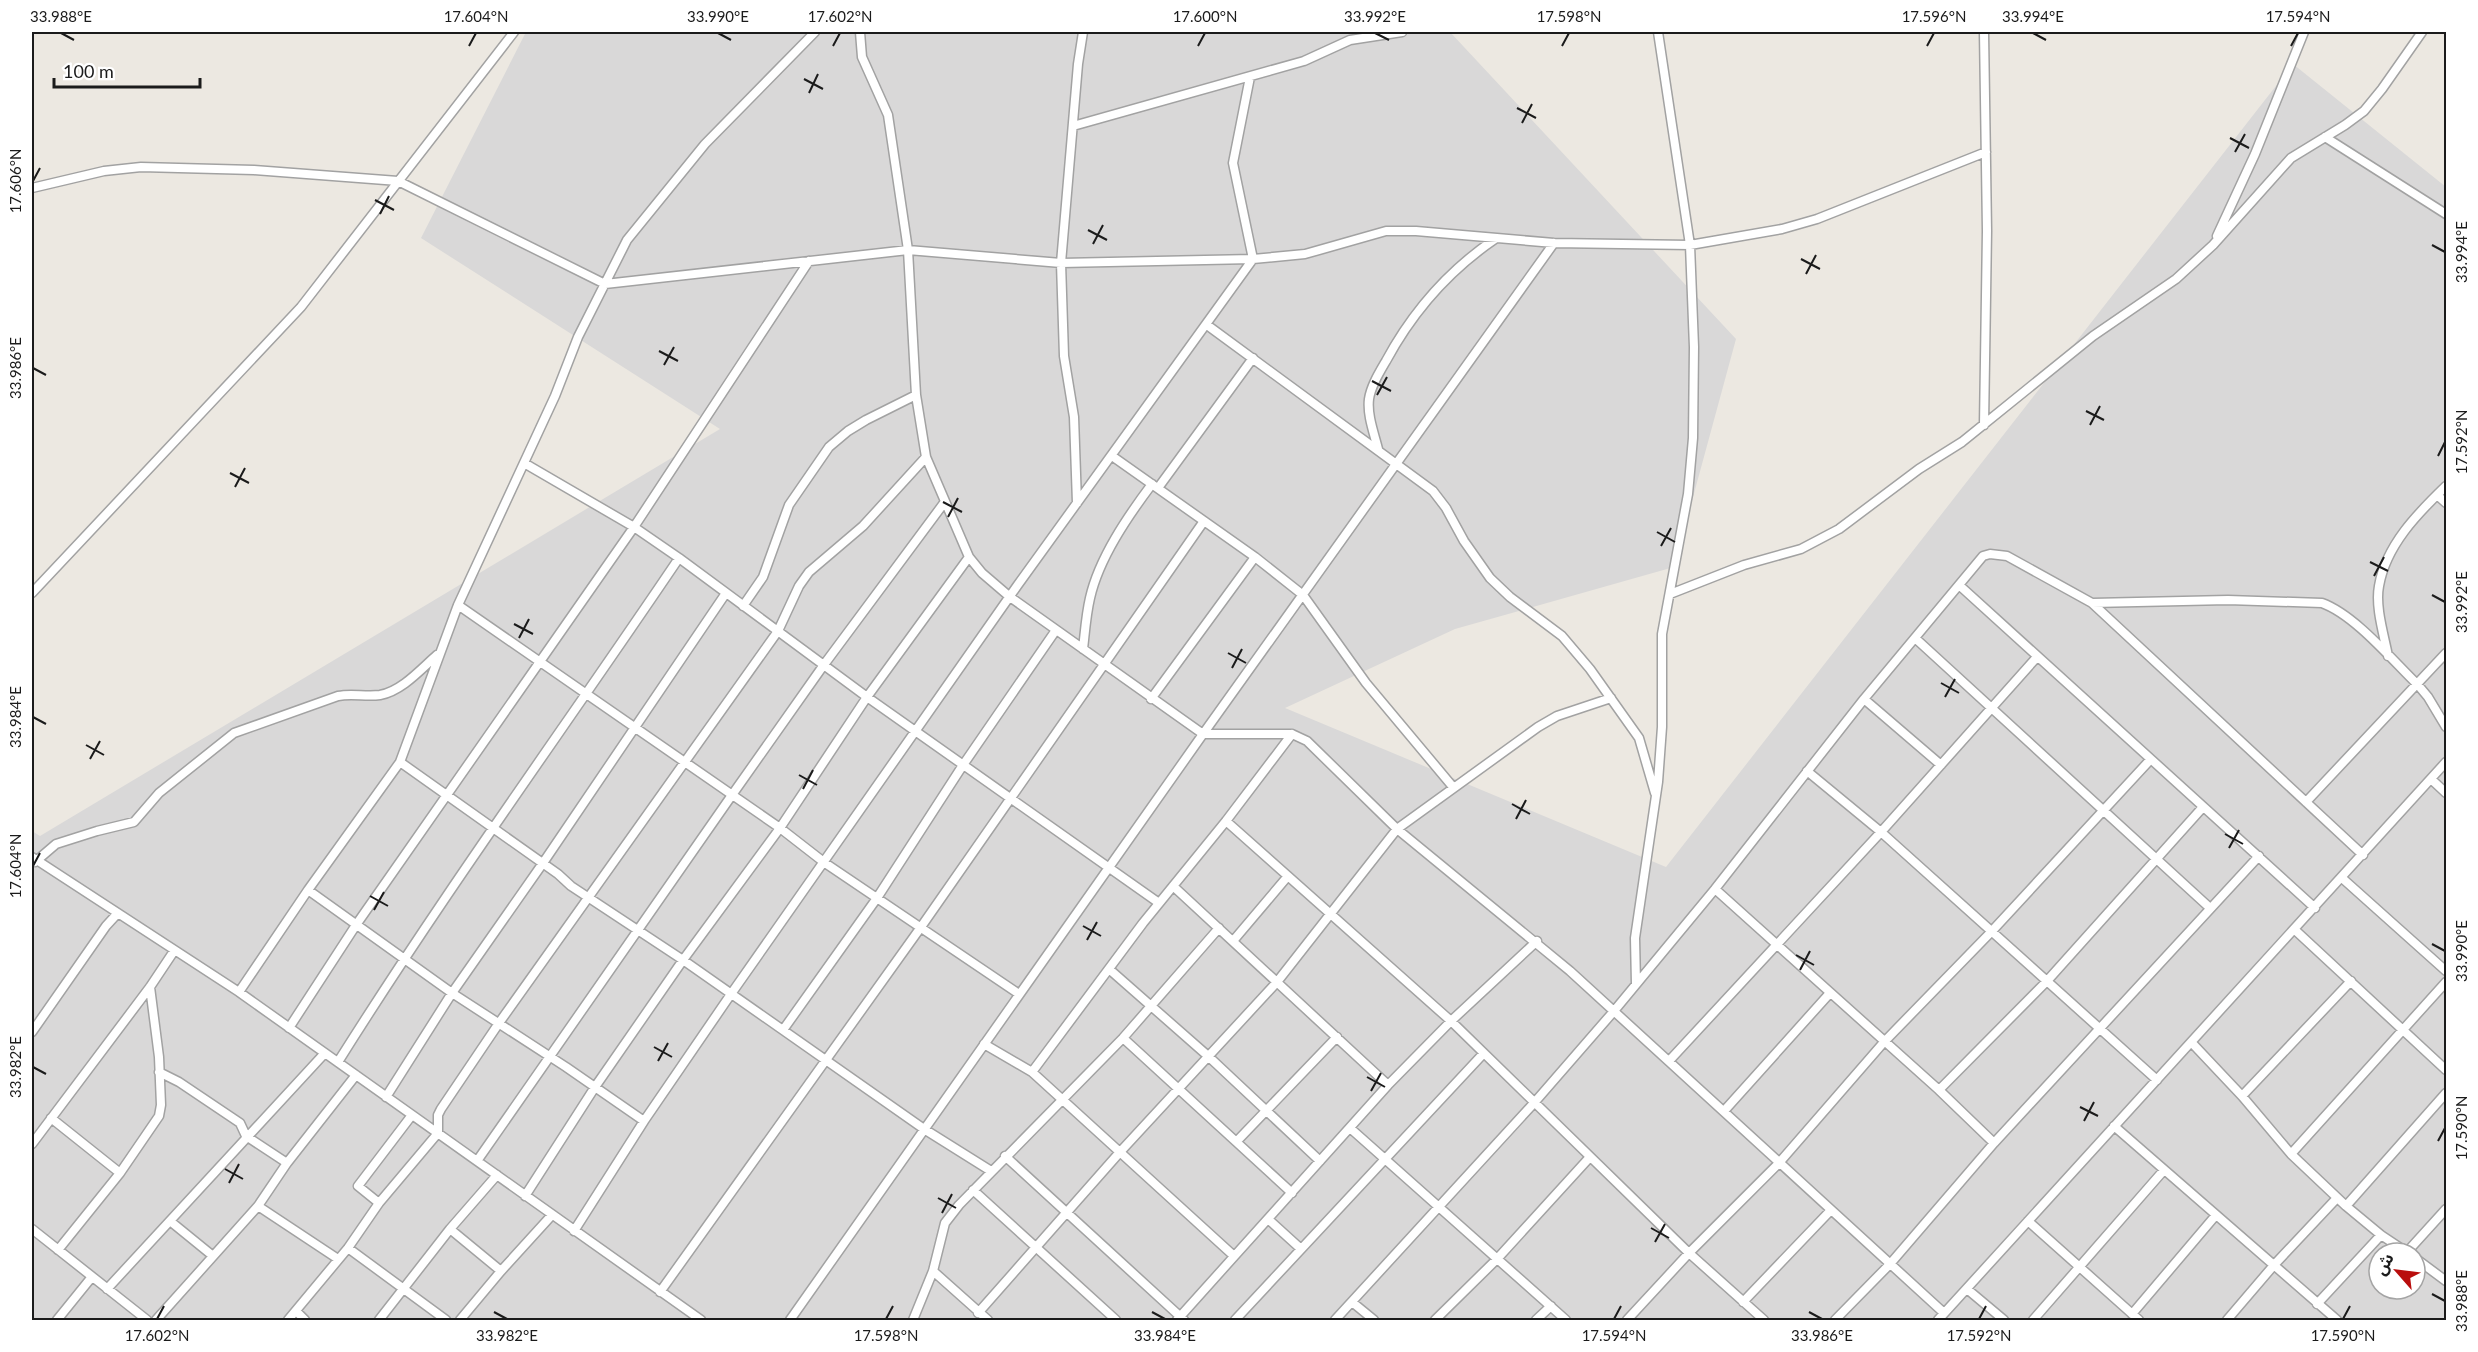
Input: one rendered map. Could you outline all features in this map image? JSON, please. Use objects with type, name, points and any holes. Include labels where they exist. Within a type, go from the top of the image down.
[{"type":"street","points":[[32,593],[301,307],[514,32]]},
{"type":"street","points":[[239,992],[308,890],[400,762],[458,606],[555,396],[578,337],[627,240],[705,144],[815,32]]},
{"type":"street","points":[[860,32],[862,57],[888,115],[908,250],[916,395],[926,457],[969,557],[982,573],[1010,597],[1203,734],[1292,734],[1315,748],[1397,829],[1468,889],[1537,941],[1944,1313]]},
{"type":"street","points":[[1077,503],[1074,417],[1064,356],[1061,263],[1083,32]]},
{"type":"street","points":[[1073,126],[1304,61],[1350,40],[1402,32]]},
{"type":"street","points":[[1636,984],[1635,938],[1656,798],[1662,727],[1661,652],[1688,494],[1693,438],[1690,245],[1658,32]]},
{"type":"street","points":[[1984,32],[1986,152],[1984,425]]},
{"type":"street","points":[[2213,245],[2255,154],[2304,32]]},
{"type":"street","points":[[1670,594],[1744,565],[1801,549],[1839,529],[1920,469],[1962,442],[2093,336],[2176,279],[2213,245],[2291,158],[2364,111],[2422,32]]},
{"type":"street","points":[[574,1231],[644,1121],[731,994],[1010,597],[1253,259],[1233,163],[1250,77]]},
{"type":"street","points":[[2325,137],[2446,214]]},
{"type":"street","points":[[32,188],[104,171],[141,168],[254,170],[398,181],[605,284],[908,250],[1061,263],[1253,259],[1305,254],[1386,231],[1416,231],[1554,243],[1690,245],[1782,229],[1817,219],[1986,152]]},
{"type":"street","points":[[1378,449],[1369,400],[1377,378],[1396,342],[1421,305],[1455,269],[1495,239]]},
{"type":"street","points":[[790,1320],[1203,734],[1554,243]]},
{"type":"street","points":[[289,1028],[356,924],[634,528],[809,261]]},
{"type":"street","points":[[1207,325],[1378,449],[1433,492],[1446,508],[1477,562],[1490,578],[1510,597],[1562,636],[1579,654],[1639,738],[1656,798]]},
{"type":"street","points":[[1083,649],[1087,612],[1094,583],[1128,518],[1253,358]]},
{"type":"street","points":[[743,606],[762,577],[789,505],[829,447],[848,430],[916,395]]},
{"type":"street","points":[[1112,456],[1255,557],[1303,595],[1366,683],[1453,787]]},
{"type":"street","points":[[288,1320],[348,1248],[379,1203],[438,1133],[438,1115],[499,1023],[778,631],[799,586],[809,572],[863,526],[926,457]]},
{"type":"street","points":[[524,463],[634,528],[679,558],[823,666],[1159,903]]},
{"type":"street","points":[[2388,656],[2379,586],[2398,540],[2446,486]]},
{"type":"street","points":[[2437,495],[2446,503]]},
{"type":"street","points":[[477,1161],[823,666],[944,503]]},
{"type":"street","points":[[660,1292],[921,927],[1204,521]]},
{"type":"street","points":[[1335,1320],[1534,1103],[1614,1011],[1715,889],[1864,699],[1983,556],[1990,554],[2007,556],[2092,603],[2362,855]]},
{"type":"street","points":[[525,1196],[683,960],[780,828],[867,697],[969,557]]},
{"type":"street","points":[[1151,699],[1255,557]]},
{"type":"street","points":[[339,1062],[403,959],[492,827],[587,694],[679,558]]},
{"type":"street","points":[[1959,585],[2315,908]]},
{"type":"street","points":[[386,1096],[452,993],[726,593]]},
{"type":"street","points":[[2092,603],[2228,600],[2322,603],[2334,607],[2418,685],[2446,727]]},
{"type":"street","points":[[458,606],[780,828],[825,863],[1020,994]]},
{"type":"street","points":[[783,1030],[877,898],[963,765],[1056,630]]},
{"type":"street","points":[[1915,638],[2210,908]]},
{"type":"street","points":[[441,652],[406,682],[388,693],[338,696],[234,733],[159,793],[134,822],[56,844],[33,861],[239,992],[497,1175],[551,1216],[701,1320]]},
{"type":"street","points":[[2306,802],[2446,653]]},
{"type":"street","points":[[1668,1061],[1881,832],[2037,657]]},
{"type":"street","points":[[978,1313],[1120,1152],[1277,982],[1397,829],[1538,727],[1557,716],[1611,698]]},
{"type":"street","points":[[1864,699],[1941,765]]},
{"type":"street","points":[[1032,1072],[1159,903],[1226,821],[1292,734]]},
{"type":"street","points":[[1627,1320],[1689,1253],[1779,1163],[1884,1042],[1992,932],[2150,760]]},
{"type":"street","points":[[400,762],[543,863],[571,886],[683,960],[924,1129],[991,1171]]},
{"type":"street","points":[[1938,1320],[2446,762]]},
{"type":"street","points":[[1807,771],[1881,832],[2157,1080]]},
{"type":"street","points":[[2431,779],[2446,793]]},
{"type":"street","points":[[1939,1090],[2047,981],[2203,807]]},
{"type":"street","points":[[1226,821],[1450,1021],[1689,1253],[1764,1320]]},
{"type":"street","points":[[1835,1320],[1890,1264],[1994,1143],[2259,856]]},
{"type":"street","points":[[1233,941],[1288,876]]},
{"type":"street","points":[[2342,878],[2446,971]]},
{"type":"street","points":[[1173,886],[1388,1085]]},
{"type":"street","points":[[1715,889],[1939,1090],[1994,1143]]},
{"type":"street","points":[[308,890],[452,993],[644,1121]]},
{"type":"street","points":[[32,1032],[106,926],[117,914]]},
{"type":"street","points":[[913,1320],[933,1271],[945,1223],[1005,1156],[1123,1038],[1219,928]]},
{"type":"street","points":[[2295,930],[2446,1070]]},
{"type":"street","points":[[1005,1156],[1180,1319],[1388,1085],[1450,1021],[1537,941]]},
{"type":"street","points":[[32,1144],[150,987],[174,951]]},
{"type":"street","points":[[1109,969],[1208,1056],[1320,1161]]},
{"type":"street","points":[[2242,1096],[2351,981]]},
{"type":"street","points":[[2291,1154],[2446,981]]},
{"type":"street","points":[[58,1250],[120,1173],[159,1116],[161,1105],[159,1072],[150,987]]},
{"type":"street","points":[[1724,1111],[1830,993]]},
{"type":"street","points":[[1237,1141],[1337,1037]]},
{"type":"street","points":[[1123,1038],[1292,1193]]},
{"type":"street","points":[[2192,1043],[2242,1096],[2291,1154],[2346,1206],[2390,1241]]},
{"type":"street","points":[[984,1044],[1032,1072],[1234,1256]]},
{"type":"street","points":[[107,1289],[324,1054]]},
{"type":"street","points":[[1235,1320],[1483,1054]]},
{"type":"street","points":[[159,1072],[240,1123],[246,1136],[287,1163]]},
{"type":"street","points":[[156,1320],[258,1206],[287,1163],[356,1075]]},
{"type":"street","points":[[2346,1206],[2446,1092]]},
{"type":"street","points":[[379,1203],[358,1186],[412,1115]]},
{"type":"street","points":[[51,1118],[120,1173]]},
{"type":"street","points":[[2114,1126],[2337,1320]]},
{"type":"street","points":[[1350,1128],[1566,1320]]},
{"type":"street","points":[[1435,1320],[1497,1259],[1590,1157]]},
{"type":"street","points":[[2033,1320],[2164,1170]]},
{"type":"street","points":[[379,1320],[450,1229],[497,1175]]},
{"type":"street","points":[[973,1190],[1116,1320]]},
{"type":"street","points":[[2227,1320],[2274,1265],[2337,1198]]},
{"type":"street","points":[[258,1206],[338,1259]]},
{"type":"street","points":[[2417,1241],[2446,1209]]},
{"type":"street","points":[[1743,1302],[1831,1210]]},
{"type":"street","points":[[2028,1221],[2136,1317],[2216,1215]]},
{"type":"street","points":[[460,1320],[551,1216]]},
{"type":"street","points":[[1268,1219],[1301,1249]]},
{"type":"street","points":[[170,1221],[213,1256]]},
{"type":"street","points":[[32,1229],[91,1278],[147,1320]]},
{"type":"street","points":[[450,1229],[501,1271]]},
{"type":"street","points":[[2317,1304],[2380,1235]]},
{"type":"street","points":[[348,1248],[446,1320]]},
{"type":"street","points":[[2427,1267],[2446,1281]]},
{"type":"street","points":[[933,1271],[988,1320]]},
{"type":"street","points":[[57,1320],[91,1278]]},
{"type":"street","points":[[1967,1289],[2004,1320]]},
{"type":"street","points":[[1353,1302],[1374,1320]]},
{"type":"street","points":[[1536,1320],[1551,1306]]},
{"type":"street","points":[[296,1311],[305,1320]]},
{"type":"street","points":[[2319,1320],[2327,1311]]},
{"type":"shaded area","points":[[526,32],[1450,32],[1736,339],[1674,567],[1455,629],[1285,708],[1666,867],[2293,64],[2446,187],[2446,1320],[32,1320],[32,831],[40,836],[720,429],[421,238]]}]
